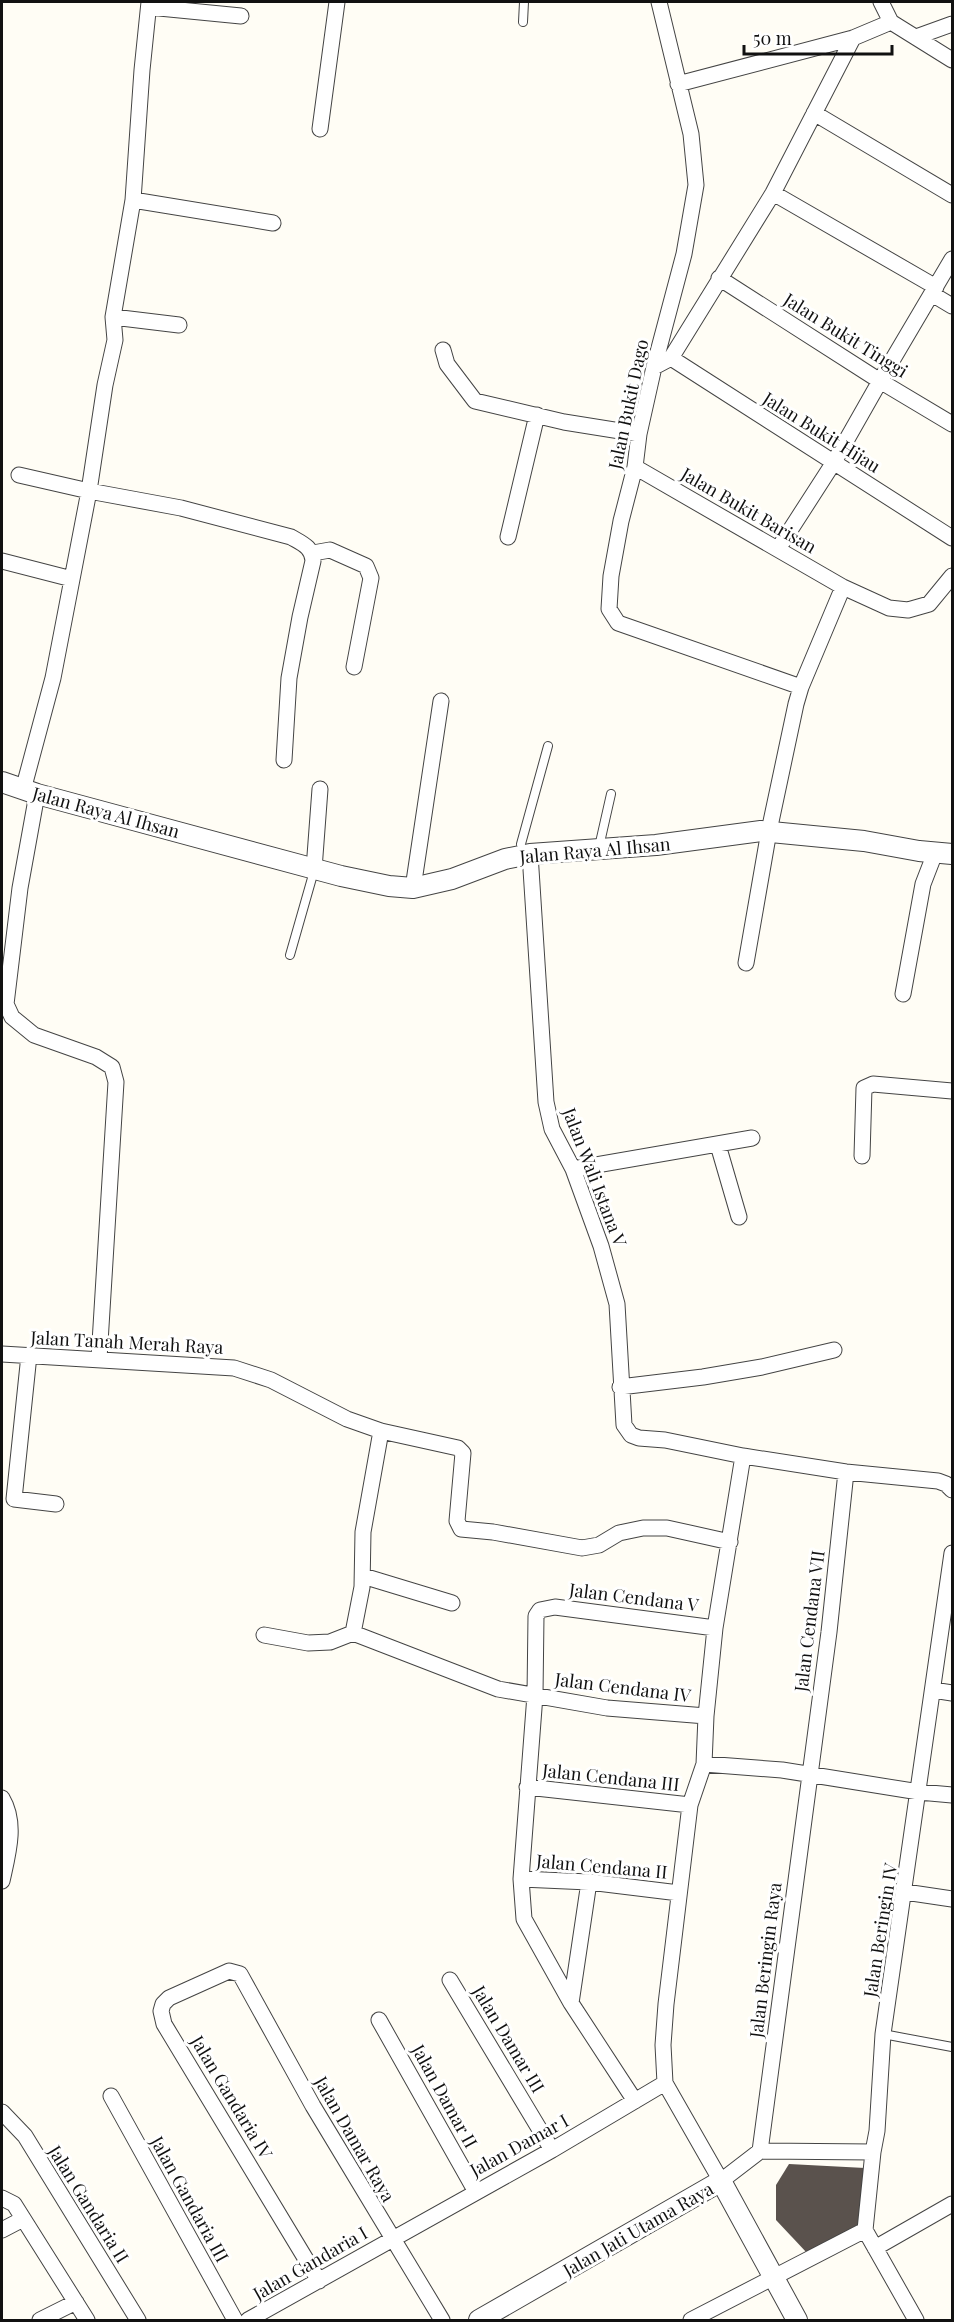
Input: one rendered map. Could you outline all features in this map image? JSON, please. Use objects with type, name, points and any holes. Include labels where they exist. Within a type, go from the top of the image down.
[{"type":"street","points":[[320,129],[338,2]]},
{"type":"street","name":"Jalan Bukit Dago","points":[[658,2],[691,134],[696,185],[684,254],[639,434],[635,467],[621,522],[611,576],[609,609],[615,620],[658,638],[801,687]]},
{"type":"street","points":[[881,2],[891,22],[952,60]]},
{"type":"street","points":[[99,1359],[116,1082],[112,1067],[96,1058],[34,1035],[12,1017],[6,1004],[30,792],[89,491],[105,385],[115,340],[113,317],[133,200],[149,4],[241,16]]},
{"type":"street","points":[[678,84],[853,38],[891,22]]},
{"type":"street","points":[[916,37],[952,24]]},
{"type":"street","points":[[654,367],[670,358],[772,194],[853,38]]},
{"type":"street","points":[[814,113],[952,195]]},
{"type":"street","points":[[772,194],[941,283],[952,306]]},
{"type":"street","points":[[133,200],[273,223]]},
{"type":"street","points":[[778,549],[834,462],[880,381],[941,283],[952,260]]},
{"type":"street","name":"Jalan Bukit Tinggi","points":[[719,278],[952,424]]},
{"type":"street","points":[[113,317],[179,325]]},
{"type":"street","points":[[444,350],[447,364],[476,401],[639,434]]},
{"type":"street","name":"Jalan Bukit Hijau","points":[[670,358],[952,538]]},
{"type":"street","points":[[508,537],[537,415]]},
{"type":"street","name":"Jalan Bukit Barisan","points":[[635,467],[843,587],[889,608],[908,610],[929,604],[952,576]]},
{"type":"street","points":[[19,475],[181,508],[291,537],[307,546],[313,553],[313,561],[289,678],[284,760]]},
{"type":"street","points":[[313,553],[330,550],[366,566],[369,570],[371,578],[354,667]]},
{"type":"street","points":[[2,561],[72,579]]},
{"type":"street","points":[[746,963],[765,831],[801,687],[843,587]]},
{"type":"street","points":[[413,888],[441,701]]},
{"type":"street","name":"Jalan Raya Al Ihsan","points":[[2,782],[30,792],[314,870],[389,886],[413,888],[452,879],[522,851],[599,849],[765,831],[864,841],[944,853]]},
{"type":"street","points":[[314,870],[320,789]]},
{"type":"street","name":"Jalan Wali Istana V","points":[[522,851],[546,1102],[552,1130],[573,1169],[601,1246],[617,1304],[624,1425],[631,1435],[639,1438],[665,1440],[743,1456],[846,1472],[938,1482],[946,1484],[952,1490]]},
{"type":"street","points":[[903,994],[923,884],[944,853]]},
{"type":"street","points":[[862,1156],[864,1088],[873,1084],[952,1091]]},
{"type":"street","points":[[573,1169],[752,1138]]},
{"type":"street","points":[[718,1145],[739,1218]]},
{"type":"street","points":[[620,1387],[762,1367],[834,1350]]},
{"type":"street","name":"Jalan Tanah Merah Raya","points":[[2,1354],[234,1368],[271,1380],[347,1419],[381,1431],[462,1450],[457,1521],[461,1529],[492,1532],[582,1548],[599,1545],[619,1533],[643,1528],[667,1528],[730,1542]]},
{"type":"street","points":[[29,1355],[14,1499],[56,1504]]},
{"type":"street","points":[[264,1635],[308,1643],[330,1642],[353,1633],[363,1576],[361,1565],[363,1532],[381,1431]]},
{"type":"street","points":[[743,1456],[715,1628],[706,1716],[704,1764],[690,1805],[679,1893],[666,2004],[663,2045],[665,2083],[721,2181],[760,2151],[873,2152]]},
{"type":"street","name":"Jalan Cendana VII","points":[[809,1774],[829,1632],[846,1472]]},
{"type":"street","name":"Jalan Beringin IV","points":[[865,2230],[877,2131],[884,2034],[952,1553]]},
{"type":"street","points":[[363,1576],[452,1603]]},
{"type":"street","name":"Jalan Cendana V","points":[[535,1695],[536,1616],[540,1610],[547,1607],[715,1628]]},
{"type":"street","name":"Jalan Cendana IV","points":[[353,1633],[498,1689],[606,1708],[706,1716]]},
{"type":"street","points":[[933,1690],[952,1693]]},
{"type":"street","points":[[535,1695],[521,1879],[524,1919],[571,2003],[635,2101]]},
{"type":"street","points":[[704,1764],[809,1774],[919,1792],[952,1795]]},
{"type":"street","name":"Jalan Beringin Raya","points":[[760,2151],[809,1774]]},
{"type":"street","name":"Jalan Cendana III","points":[[527,1787],[690,1805]]},
{"type":"street","points":[[2,1798],[8,1808],[11,1836],[2,1881]]},
{"type":"street","name":"Jalan Cendana II","points":[[521,1879],[589,1882],[679,1893]]},
{"type":"street","points":[[571,2003],[589,1882]]},
{"type":"street","points":[[905,1892],[952,1899]]},
{"type":"street","name":"Jalan Gandaria IV","points":[[240,1974],[229,1971],[169,1998],[163,2004],[164,2024],[319,2281]]},
{"type":"street","name":"Jalan Damar Raya","points":[[240,1974],[313,2106],[442,2320]]},
{"type":"street","name":"Jalan Damar III","points":[[450,1980],[552,2150]]},
{"type":"street","name":"Jalan Damar II","points":[[379,2020],[476,2192]]},
{"type":"street","name":"Jalan Damar I","points":[[391,2238],[552,2150],[665,2083]]},
{"type":"street","name":"Jalan Gandaria III","points":[[111,2096],[236,2320]]},
{"type":"street","name":"Jalan Gandaria II","points":[[2,2112],[25,2136],[138,2320]]},
{"type":"street","name":"Jalan Jati Utama Raya","points":[[479,2320],[721,2181],[797,2320]]},
{"type":"street","points":[[2,2198],[14,2204],[87,2320]]},
{"type":"street","points":[[875,2248],[952,2204]]},
{"type":"street","points":[[2,2230],[23,2219]]},
{"type":"street","points":[[691,2320],[865,2230],[916,2320]]},
{"type":"street","name":"Jalan Gandaria I","points":[[248,2320],[391,2238]]},
{"type":"street","points":[[40,2320],[76,2302]]},
{"type":"lane","points":[[524,2],[524,22]]},
{"type":"lane","points":[[522,851],[548,746]]},
{"type":"lane","points":[[599,849],[611,794]]},
{"type":"lane","points":[[290,955],[314,870]]},
{"type":"lane","points":[[884,2034],[952,2047]]},
{"type":"building","points":[[789,2164],[865,2168],[863,2223],[807,2253],[776,2220],[776,2185]]}]
